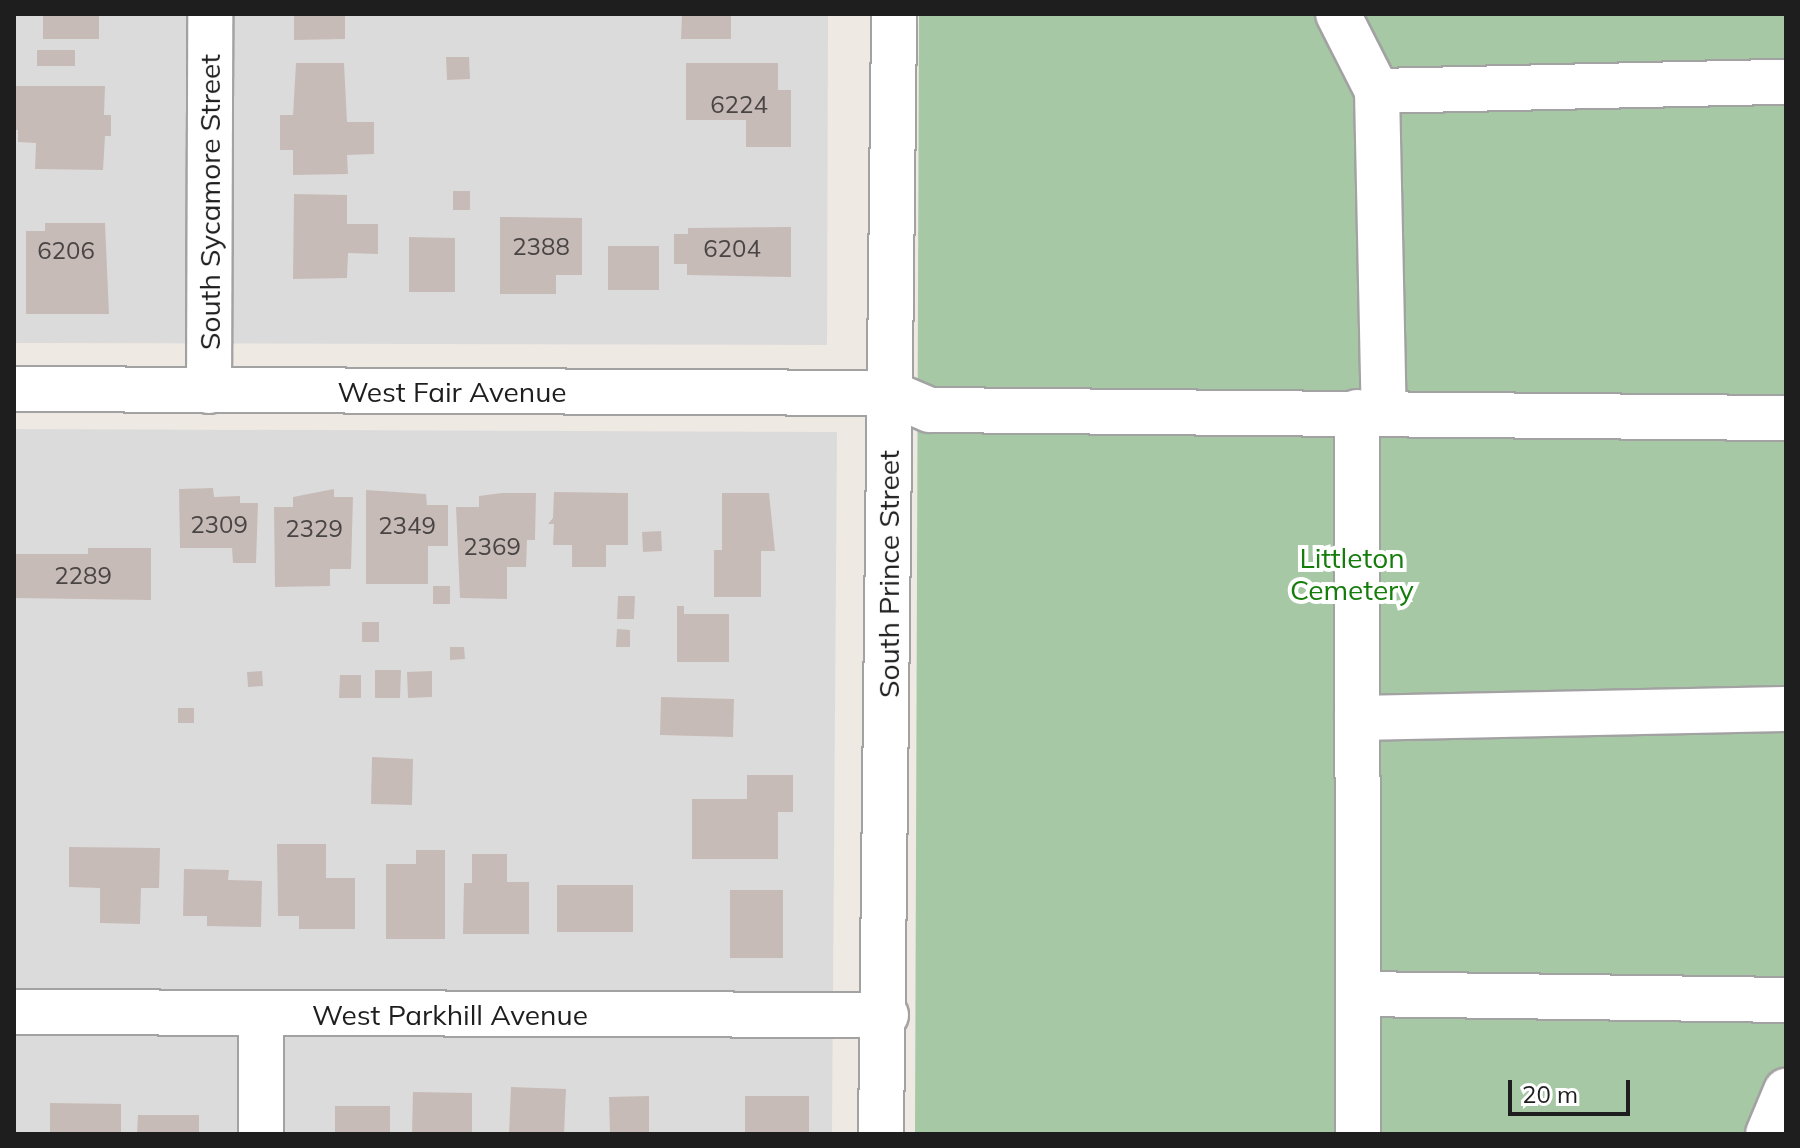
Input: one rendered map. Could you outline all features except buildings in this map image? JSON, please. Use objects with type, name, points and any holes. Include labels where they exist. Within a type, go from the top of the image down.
[{"type":"street","name":"South Sycamore Street","points":[[209,391],[210,14]]},
{"type":"street","name":"South Prince Street","points":[[881,1134],[886,1015],[894,14]]},
{"type":"street","points":[[1338,14],[1377,91],[1370,412],[1357,718],[1358,1134]]},
{"type":"street","points":[[1377,91],[1786,82]]},
{"type":"street","name":"West Fair Avenue","points":[[14,389],[890,393]]},
{"type":"street","points":[[890,393],[930,410],[1786,418]]},
{"type":"street","points":[[1357,718],[1786,709]]},
{"type":"street","points":[[1359,994],[1786,1000]]},
{"type":"street","name":"West Parkhill Avenue","points":[[14,1012],[886,1015]]},
{"type":"street","points":[[261,1015],[261,1134]]},
{"type":"street","points":[[1768,1134],[1786,1091]]},
{"type":"shaded area","points":[[14,14],[828,14],[827,345],[14,343]]},
{"type":"shaded area","points":[[14,429],[837,432],[832,1134],[14,1134]]},
{"type":"green space","name":"Littleton Cemetery","points":[[919,14],[1786,14],[1786,1134],[915,1134]]}]
